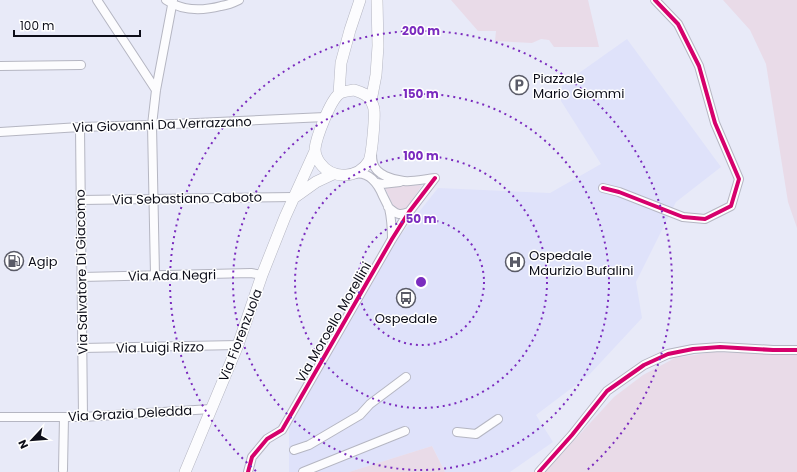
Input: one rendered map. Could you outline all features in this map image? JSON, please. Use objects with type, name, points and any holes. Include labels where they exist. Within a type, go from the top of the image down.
[{"type":"street","points":[[97,0],[156,90]]},
{"type":"street","points":[[155,275],[152,125],[156,90],[172,3],[204,10],[234,3],[239,0]]},
{"type":"street","points":[[339,94],[340,63],[360,0]]},
{"type":"street","points":[[353,174],[363,168],[370,160],[372,147],[374,110],[372,101],[378,53],[377,0]]},
{"type":"street","points":[[603,188],[619,192],[682,217],[705,219],[731,206],[739,179],[716,123],[699,66],[678,24],[655,0]]},
{"type":"street","points":[[0,66],[81,65]]},
{"type":"street","points":[[372,101],[361,92],[354,90],[339,94],[333,101],[325,117],[316,142],[315,151],[322,166],[333,174],[365,174],[377,184],[388,207],[392,239]]},
{"type":"street","name":"Via Giovanni Da Verrazzano","points":[[0,132],[80,127],[325,117]]},
{"type":"street","name":"Via Salvatore Di Giacomo","points":[[80,127],[83,417]]},
{"type":"street","points":[[372,147],[373,163],[376,170],[382,175],[403,181]]},
{"type":"street","name":"Via Fiorenzuola","points":[[185,472],[238,345],[262,275],[285,217],[315,151]]},
{"type":"street","points":[[294,197],[316,182],[333,174]]},
{"type":"street","name":"Via Moroello Morellini","points":[[248,472],[252,457],[267,439],[282,430],[392,239],[409,212],[435,178],[403,181]]},
{"type":"street","points":[[377,184],[403,181]]},
{"type":"street","name":"Via Sebastiano Caboto","points":[[81,200],[294,197]]},
{"type":"street","points":[[388,207],[396,213],[402,215],[409,212]]},
{"type":"street","name":"Via Ada Negri","points":[[82,277],[251,273],[262,275]]},
{"type":"street","name":"Via Luigi Rizzo","points":[[82,348],[238,345]]},
{"type":"street","points":[[539,472],[572,435],[607,391],[644,364],[668,354],[713,347],[797,350]]},
{"type":"street","points":[[294,450],[309,445],[360,415],[370,404],[406,377]]},
{"type":"street","name":"Via Grazia Deledda","points":[[0,417],[83,417],[211,409]]},
{"type":"street","points":[[63,470],[64,417]]},
{"type":"street","points":[[458,432],[476,434],[498,419]]},
{"type":"street","points":[[303,472],[405,430]]},
{"type":"shaded area","points":[[451,0],[588,0],[599,47],[554,47],[549,40],[541,39],[532,43],[495,41],[496,31],[478,31]]},
{"type":"shaded area","points":[[723,0],[797,0],[797,228],[788,202],[766,64],[750,30]]},
{"type":"shaded area","name":"Ospedale Maurizio Bufalini","points":[[627,39],[721,167],[676,202],[636,282],[642,318],[589,375],[536,415],[553,442],[510,472],[445,472],[432,446],[349,472],[289,472],[289,423],[360,305],[395,242],[438,188],[550,193],[601,164],[561,101],[562,85]]},
{"type":"shaded area","points":[[422,185],[410,204],[402,212],[395,209],[386,190],[386,187]]},
{"type":"shaded area","points":[[713,352],[797,354],[797,472],[545,472],[614,397],[643,375],[675,358]]},
{"type":"shaded area","points":[[432,446],[445,472],[349,472]]},
{"type":"cycle path","points":[[603,188],[619,192],[683,217],[705,219],[731,206],[739,179],[715,123],[699,66],[678,24],[655,0]]},
{"type":"cycle path","points":[[248,472],[252,457],[267,439],[282,430],[392,239],[409,212],[435,178]]},
{"type":"cycle path","points":[[539,472],[572,435],[607,391],[644,365],[668,354],[693,349],[720,347],[797,350]]},
{"type":"place","name":"Piazzale Mario Giommi","points":[[519,85]]},
{"type":"place","name":"Agip","points":[[14,261]]},
{"type":"place","name":"Ospedale Maurizio Bufalini","points":[[515,262]]},
{"type":"place","name":"Ospedale","points":[[406,298]]}]
